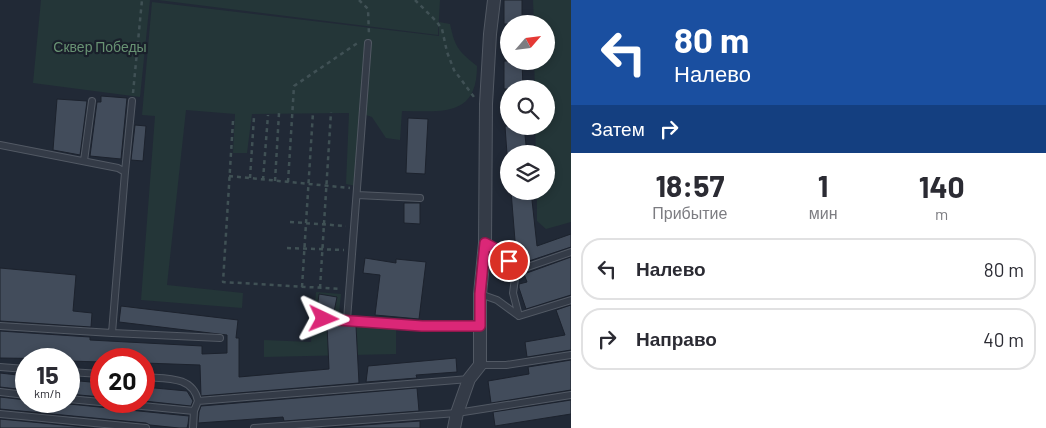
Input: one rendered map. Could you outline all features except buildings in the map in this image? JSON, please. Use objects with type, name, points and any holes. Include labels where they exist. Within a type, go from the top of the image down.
[{"type":"street","points":[[454,428],[457,413],[469,379],[480,365],[480,294],[485,243],[486,104],[494,0]]},
{"type":"lane","points":[[347,320],[368,43]]},
{"type":"lane","points":[[84,161],[92,100]]},
{"type":"lane","points":[[112,333],[132,101]]},
{"type":"lane","points":[[0,145],[118,168],[125,172]]},
{"type":"lane","points":[[357,192],[420,198]]},
{"type":"lane","points":[[485,243],[502,252],[516,271],[513,293],[518,316]]},
{"type":"lane","points":[[516,271],[571,252]]},
{"type":"lane","points":[[480,294],[498,300],[518,316]]},
{"type":"lane","points":[[518,316],[571,300]]},
{"type":"lane","points":[[324,319],[422,326],[480,326]]},
{"type":"lane","points":[[0,326],[220,338]]},
{"type":"lane","points":[[480,365],[506,365],[571,356]]},
{"type":"lane","points":[[0,367],[15,368]]},
{"type":"lane","points":[[155,378],[182,380],[194,390],[198,401],[194,411],[193,428]]},
{"type":"lane","points":[[198,401],[469,379]]},
{"type":"lane","points":[[0,392],[15,394]]},
{"type":"lane","points":[[254,428],[457,413],[571,395]]},
{"type":"lane","points":[[80,400],[194,411]]},
{"type":"lane","points":[[0,414],[146,428]]},
{"type":"path","points":[[132,101],[142,0]]},
{"type":"path","points":[[359,0],[368,9],[370,26],[368,43]]},
{"type":"path","points":[[415,0],[436,20],[442,29],[447,52],[454,70],[471,95],[486,104]]},
{"type":"path","points":[[288,182],[294,86],[361,40]]},
{"type":"path","points":[[302,287],[313,112]]},
{"type":"path","points":[[320,288],[331,112]]},
{"type":"path","points":[[275,181],[279,113]]},
{"type":"path","points":[[263,180],[268,115]]},
{"type":"path","points":[[250,178],[254,117]]},
{"type":"path","points":[[233,121],[223,282],[350,289]]},
{"type":"path","points":[[229,176],[326,186],[357,192]]},
{"type":"path","points":[[290,222],[355,226]]},
{"type":"path","points":[[287,248],[353,251]]},
{"type":"green space","name":"Сквер Победы","points":[[41,0],[150,0],[140,97],[33,83]]},
{"type":"green space","name":"Сквер Победы","points":[[158,0],[440,0],[438,35]]},
{"type":"green space","points":[[533,0],[571,0],[571,222],[546,229],[537,221],[537,200],[555,200],[555,145],[536,145],[535,135],[555,135],[555,80],[535,80],[534,70],[555,70],[555,15],[534,15]]},
{"type":"green space","points":[[152,2],[439,36],[439,22],[450,24],[458,48],[477,66],[475,83],[471,95],[464,103],[454,108],[430,111],[402,111],[400,140],[386,138],[372,117],[360,113],[356,186],[346,184],[349,113],[252,114],[247,153],[233,153],[235,114],[186,110],[167,285],[243,293],[242,308],[141,300],[155,116],[142,115]]},
{"type":"green space","points":[[316,292],[341,294],[338,322],[396,328],[396,354],[264,357],[264,340],[311,342]]},
{"type":"route","points":[[324,319],[422,326],[480,326],[480,294],[485,243],[502,252],[509,261]]}]
